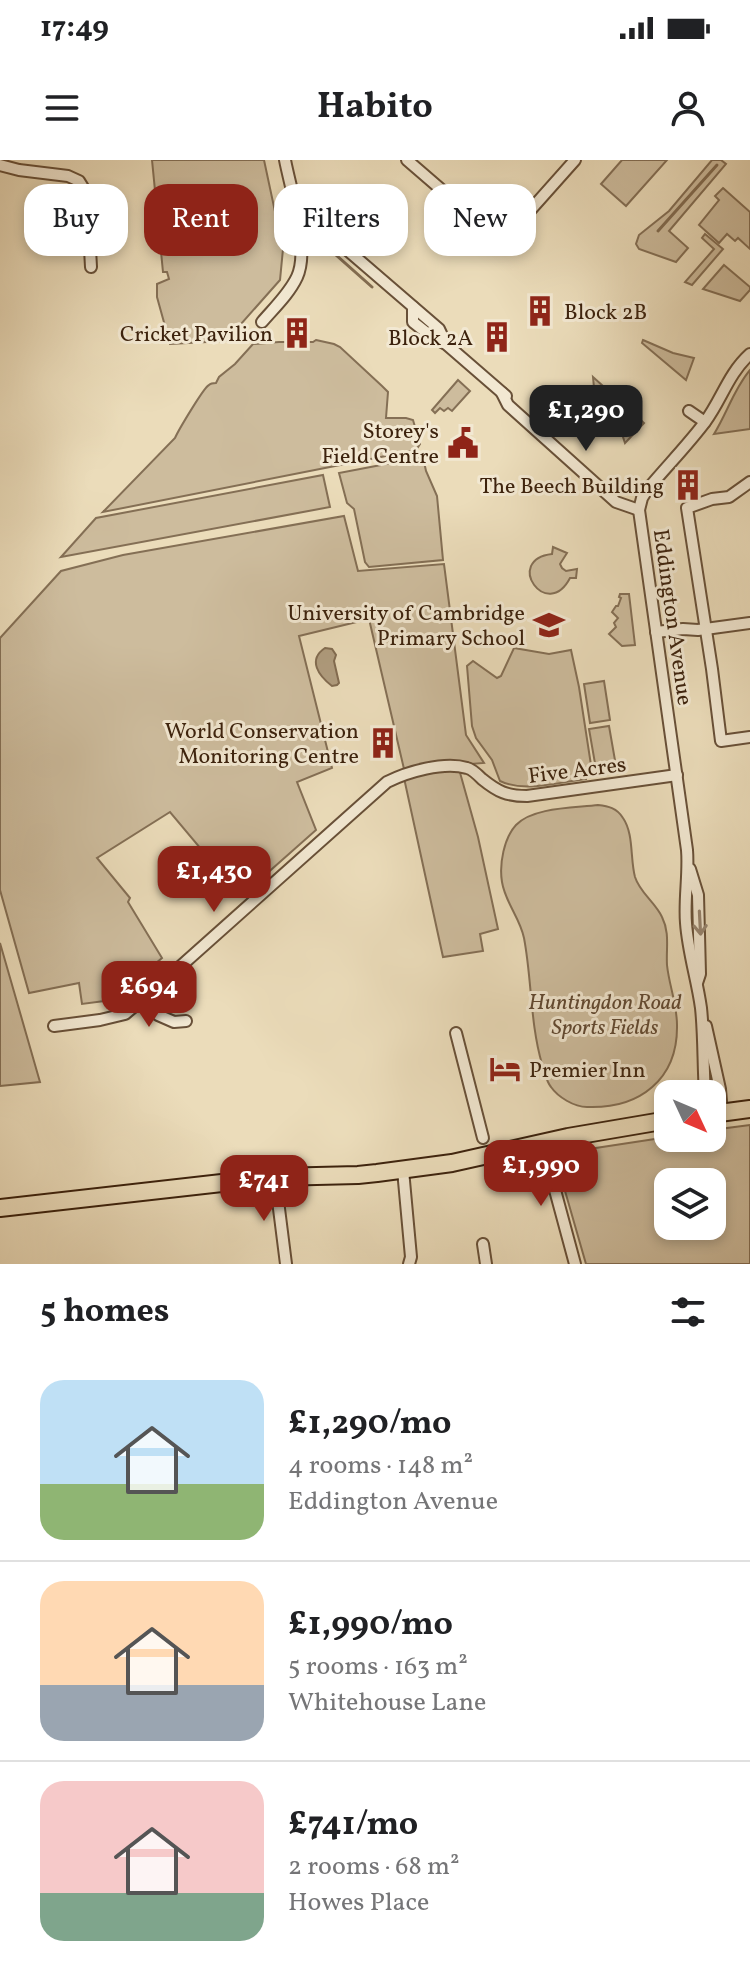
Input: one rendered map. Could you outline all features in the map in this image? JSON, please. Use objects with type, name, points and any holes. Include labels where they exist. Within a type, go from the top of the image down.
[{"type":"main road","points":[[726,1113],[750,1109]]},
{"type":"main road","points":[[0,1208],[275,1177],[358,1175],[403,1170],[654,1122]]},
{"type":"street","points":[[285,160],[290,184]]},
{"type":"street","points":[[407,160],[502,242],[575,160]]},
{"type":"street","points":[[0,165],[68,176],[79,181],[87,194],[91,267]]},
{"type":"street","points":[[262,322],[289,291],[297,277],[302,256]]},
{"type":"street","name":"Eddington Avenue","points":[[354,256],[439,329],[446,344],[502,393],[508,405],[534,429],[616,502],[639,510],[688,863],[698,895],[700,974],[697,984],[704,1080]]},
{"type":"street","points":[[639,510],[647,490],[705,422],[732,374],[750,354]]},
{"type":"street","points":[[689,411],[705,422]]},
{"type":"street","points":[[750,482],[729,497],[687,508],[721,741],[750,737]]},
{"type":"street","points":[[656,632],[750,623]]},
{"type":"street","name":"Five Acres","points":[[54,1026],[125,1014],[387,782],[413,771],[453,766],[468,768],[497,790],[513,796],[677,775]]},
{"type":"street","points":[[154,990],[158,1015],[174,1022],[186,1021]]},
{"type":"street","name":"Eddington Avenue","points":[[701,1009],[718,1080]]},
{"type":"street","points":[[456,1033],[483,1138]]},
{"type":"street","points":[[542,1142],[575,1264]]},
{"type":"street","points":[[403,1170],[412,1262]]},
{"type":"street","points":[[275,1177],[286,1264]]},
{"type":"street","points":[[483,1244],[486,1264]]},
{"type":"green space","points":[[152,160],[264,160],[274,207],[274,256],[282,256],[280,280],[226,341],[170,344],[157,297],[157,284],[169,279],[167,272],[163,272],[161,256],[258,256],[258,184],[154,184]]},
{"type":"green space","points":[[622,160],[667,160],[626,206],[601,184]]},
{"type":"green space","points":[[712,160],[721,160],[726,164],[669,231],[688,248],[676,262],[639,249],[636,244],[639,235],[669,211]]},
{"type":"green space","points":[[723,188],[750,212],[750,249],[738,238],[735,241],[727,234],[719,243],[699,225],[719,200],[715,196]]},
{"type":"green space","points":[[705,234],[723,249],[692,285],[685,282],[714,249],[702,238]]},
{"type":"green space","points":[[724,265],[750,287],[740,301],[703,289]]},
{"type":"green space","points":[[316,340],[340,347],[388,392],[386,418],[413,420],[420,444],[416,450],[103,512],[175,438],[206,388],[216,383],[253,344]]},
{"type":"green space","points":[[643,340],[694,358],[686,380],[642,343]]},
{"type":"green space","points":[[750,370],[750,429],[714,434],[739,385]]},
{"type":"green space","points":[[593,377],[644,423],[625,443],[623,437],[635,423],[610,400],[595,398]]},
{"type":"green space","points":[[458,380],[470,391],[452,411],[440,408],[435,413],[432,410]]},
{"type":"green space","points":[[595,402],[608,404],[624,418],[613,430],[597,423]]},
{"type":"green space","points":[[423,457],[437,496],[443,560],[369,567],[365,562],[354,509],[347,503],[339,473]]},
{"type":"green space","points":[[323,475],[330,507],[61,557],[96,518]]},
{"type":"green space","points":[[344,516],[358,571],[444,564],[466,735],[484,763],[404,769],[369,619],[299,636],[332,768],[297,782],[316,830],[247,891],[239,880],[227,880],[170,812],[97,858],[130,898],[128,902],[162,958],[112,1000],[82,1004],[79,983],[29,993],[0,890],[0,638],[61,571],[123,555]]},
{"type":"green space","points":[[553,547],[567,553],[560,564],[562,568],[566,571],[577,569],[576,578],[570,578],[561,590],[551,594],[534,585],[530,576],[531,566],[538,559],[552,554]]},
{"type":"green space","points":[[620,594],[629,594],[635,645],[622,646],[609,634],[616,627],[614,623],[618,618],[612,612],[618,606]]},
{"type":"green space","points":[[514,648],[549,654],[571,650],[591,765],[585,768],[586,779],[531,786],[500,781],[492,760],[476,738],[472,726],[467,666],[473,661],[497,678],[501,676]]},
{"type":"green space","points":[[604,681],[610,720],[590,723],[584,684]]},
{"type":"green space","points":[[609,726],[616,766],[596,769],[589,729]]},
{"type":"green space","points":[[459,769],[498,929],[480,934],[483,951],[443,957],[404,778],[407,774]]},
{"type":"green space","name":"Huntingdon Road Sports Fields","points":[[598,805],[618,812],[629,831],[635,877],[659,912],[667,935],[667,965],[676,1010],[676,1044],[663,1075],[654,1080],[652,1087],[624,1103],[587,1107],[562,1098],[549,1085],[538,1049],[524,938],[504,889],[501,867],[508,837],[516,825],[523,819],[555,809]]},
{"type":"green space","points":[[0,943],[40,1082],[0,1086]]},
{"type":"green space","points":[[750,1125],[750,1264],[586,1264],[557,1163],[576,1151],[654,1139],[654,1152],[726,1152],[726,1128]]},
{"type":"shaded area","points":[[325,648],[332,649],[336,655],[337,685],[327,682],[317,668],[317,658]]},
{"type":"waterway","points":[[658,231],[717,165]]},
{"type":"waterway","points":[[337,256],[372,287]]},
{"type":"place","name":"Block 2B","points":[[540,311]]},
{"type":"place","name":"Cricket Pavilion","points":[[297,333]]},
{"type":"place","name":"Block 2A","points":[[497,337]]},
{"type":"place","name":"Storey's Field Centre","points":[[463,443]]},
{"type":"place","name":"The Beech Building","points":[[688,485]]},
{"type":"place","name":"University of Cambridge Primary School","points":[[549,625]]},
{"type":"place","name":"World Conservation Monitoring Centre","points":[[383,743]]},
{"type":"place","name":"Premier Inn","points":[[505,1069]]}]
